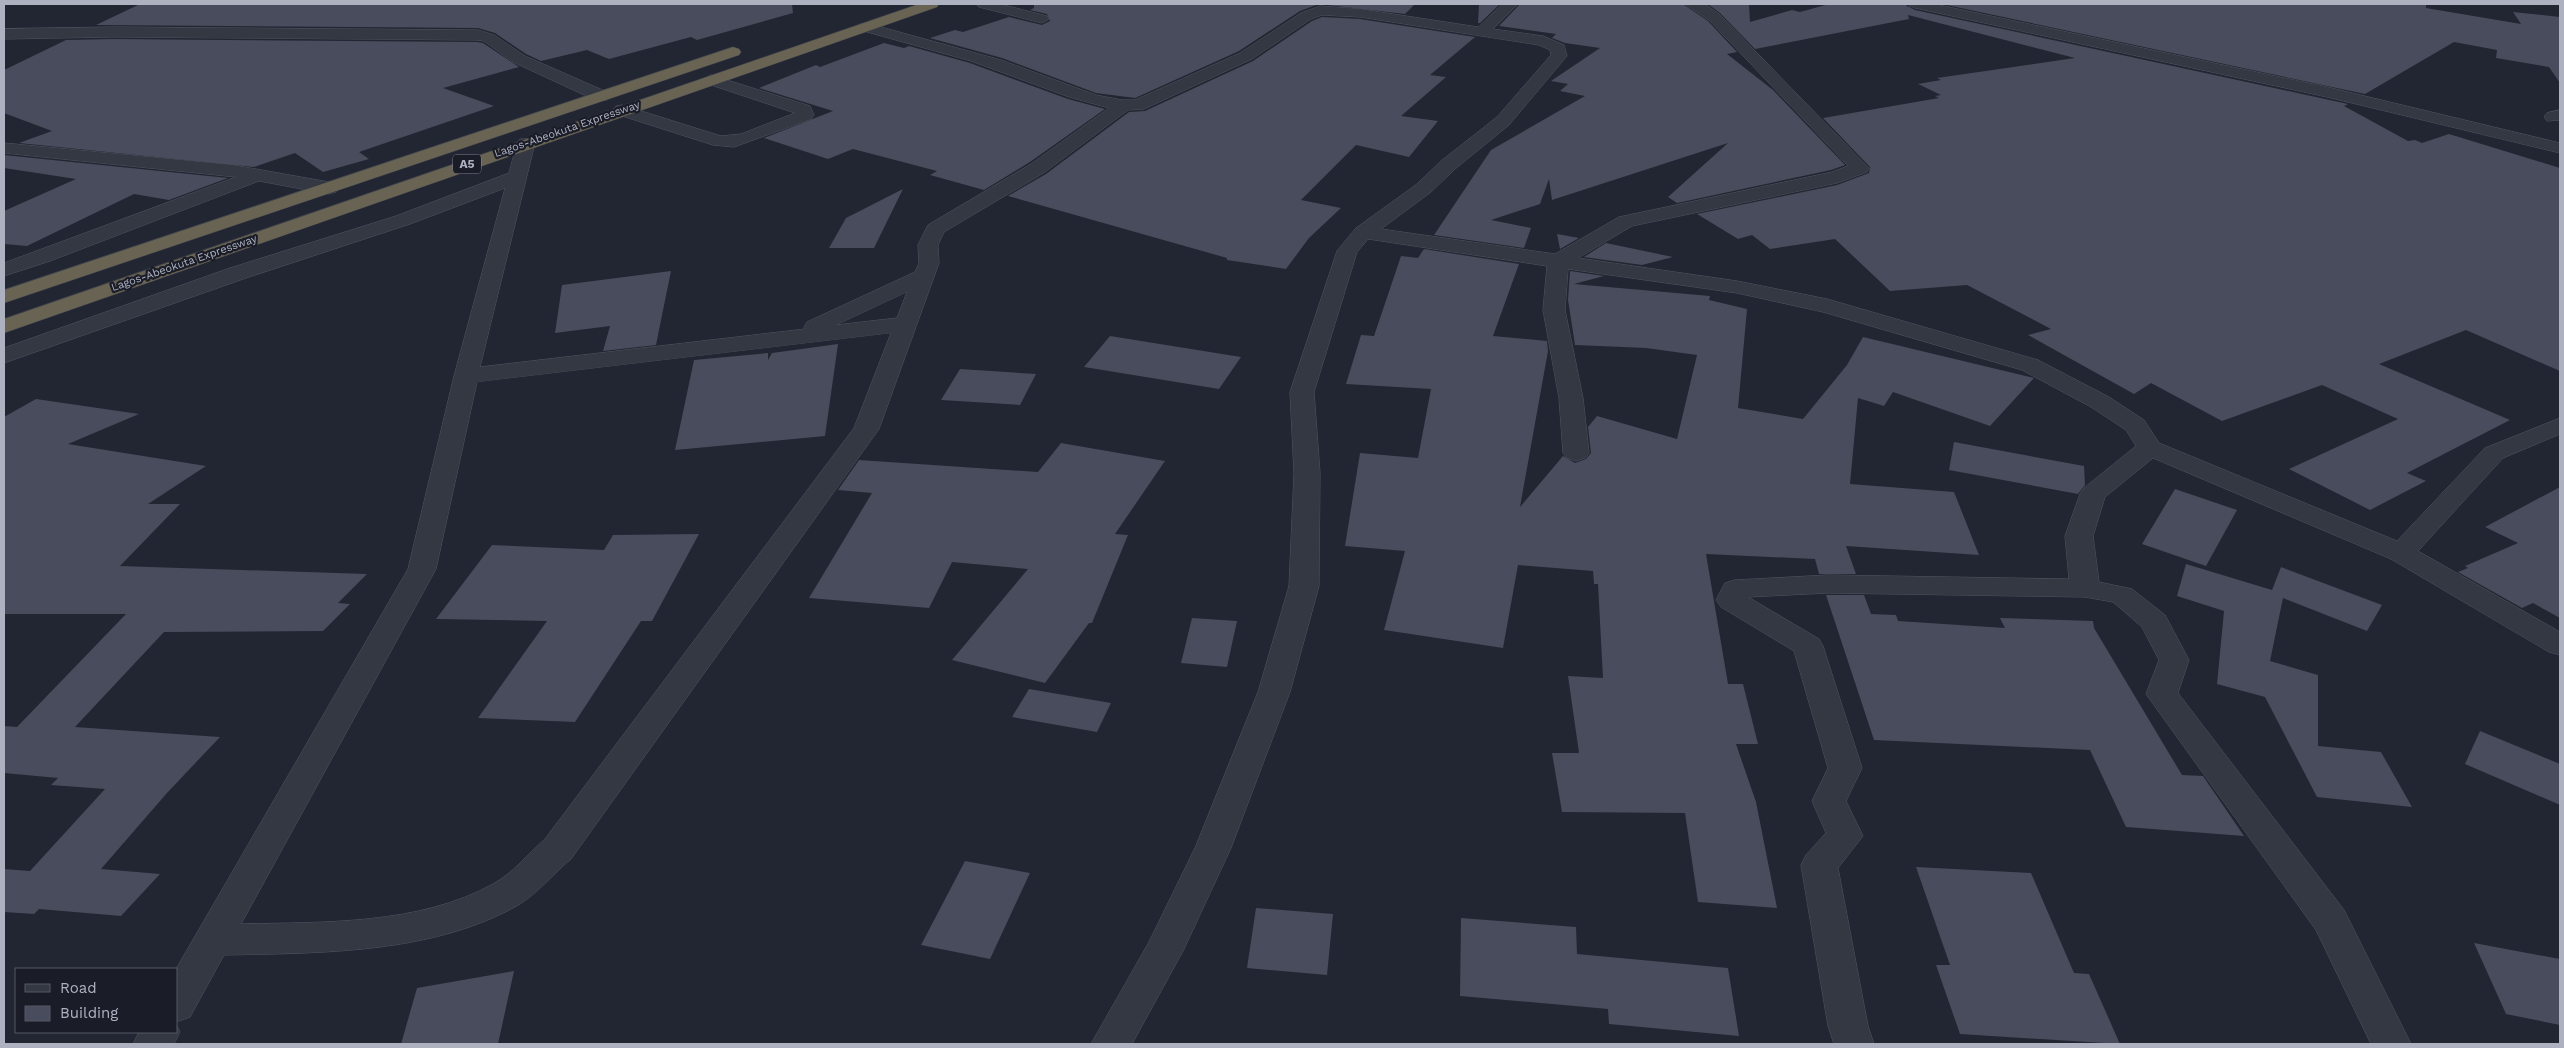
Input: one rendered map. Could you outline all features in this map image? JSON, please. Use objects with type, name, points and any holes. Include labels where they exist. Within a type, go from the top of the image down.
[{"type":"highway","name":"Lagos-Abeokuta Expressway","points":[[4,326],[526,143],[932,4]]},
{"type":"highway","name":"Lagos-Abeokuta Expressway","points":[[4,296],[749,47]]},
{"type":"street","points":[[984,4],[1042,19]]},
{"type":"street","points":[[1482,32],[1511,4]]},
{"type":"street","points":[[1558,261],[1626,221],[1837,177],[1860,168],[1714,17],[1703,8],[1692,4]]},
{"type":"street","points":[[1915,4],[2327,92],[2560,148]]},
{"type":"street","points":[[864,27],[1012,69],[1086,96],[1123,106],[1138,105],[1246,56],[1300,20],[1324,7],[1543,41],[1558,48],[1559,56],[1503,121],[1448,165],[1424,188],[1363,232],[1347,251],[1302,392],[1307,473],[1304,586],[1274,692],[1213,848],[1164,951],[1111,1044]]},
{"type":"street","points":[[4,34],[112,32],[478,35],[489,38],[519,59],[601,96]]},
{"type":"street","points":[[622,110],[719,141],[734,142],[805,115],[804,110],[711,80]]},
{"type":"street","points":[[214,940],[334,937],[438,922],[507,893],[558,849],[866,429],[929,263],[928,245],[935,229],[1038,168],[1123,106]]},
{"type":"street","points":[[178,1002],[422,569],[466,376],[526,143]]},
{"type":"street","points":[[4,148],[258,176],[329,188]]},
{"type":"street","points":[[4,270],[258,176]]},
{"type":"street","points":[[4,356],[238,273],[402,220],[518,176]]},
{"type":"street","points":[[1363,232],[1737,287],[1818,304],[2030,366],[2100,402],[2135,425],[2150,448],[2401,553],[2560,645]]},
{"type":"street","points":[[1558,261],[1554,310],[1570,398],[1576,453]]},
{"type":"street","points":[[793,337],[924,276]]},
{"type":"street","points":[[466,376],[906,324]]},
{"type":"street","points":[[2401,553],[2494,452],[2560,425]]},
{"type":"street","points":[[2085,588],[2078,536],[2093,494],[2150,448]]},
{"type":"street","points":[[1854,1044],[1848,1026],[1819,865],[1845,836],[1829,801],[1845,768],[1808,646],[1730,600],[1735,589],[1828,584],[2085,588],[2122,595],[2154,622],[2174,660],[2162,694],[2331,921],[2391,1044]]},
{"type":"street","points":[[153,1044],[159,1033]]},
{"type":"building","points":[[140,4],[792,4],[793,13],[697,40],[691,37],[609,59],[587,50],[541,61],[526,54],[495,33],[478,28],[96,25]]},
{"type":"building","points":[[1034,4],[1319,4],[1300,11],[1239,51],[1135,98],[1096,93],[1002,58],[930,38],[955,30],[963,32],[1009,17],[1042,25],[1050,21],[1047,14],[1030,10],[1034,8]]},
{"type":"building","points":[[1319,4],[1415,4],[1405,14]]},
{"type":"building","points":[[1479,4],[1500,4],[1478,23]]},
{"type":"building","points":[[1520,4],[1683,4],[1708,21],[1737,52],[1727,54],[1773,90],[1845,165],[1831,170],[1677,203],[1668,197],[1728,143],[1552,200],[1549,179],[1540,204],[1491,220],[1531,228],[1524,248],[1434,235],[1491,150],[1585,96],[1560,91],[1568,84],[1551,81],[1600,48],[1565,43],[1552,38],[1556,34],[1499,26]]},
{"type":"building","points":[[1708,4],[1749,4],[1750,22],[1792,10],[1800,12],[1829,4],[1906,4],[1908,8],[1908,6],[1915,10],[2348,104],[2344,106],[2408,141],[2415,140],[2422,143],[2449,134],[2560,168],[2560,371],[2466,330],[2379,364],[2510,420],[2407,473],[2426,481],[2370,510],[2289,469],[2398,419],[2322,385],[2222,421],[2151,383],[2134,394],[2028,335],[2051,329],[1967,285],[1890,291],[1835,239],[1770,249],[1752,235],[1738,239],[1697,214],[1837,185],[1869,173],[1870,167],[1823,118],[1939,98],[1935,96],[1941,95],[1918,84],[1941,80],[1937,78],[2075,58],[1908,15],[1909,19],[1755,49],[1720,13]]},
{"type":"building","points":[[1942,4],[2426,4],[2426,8],[2521,24],[2513,12],[2560,17],[2560,83],[2549,67],[2496,58],[2497,50],[2454,42],[2365,94]]},
{"type":"building","points":[[1322,17],[1360,19],[1475,37],[1430,75],[1446,77],[1401,116],[1438,121],[1409,157],[1356,145],[1301,200],[1341,208],[1309,238],[1286,269],[1227,260],[1227,258],[1008,196],[1046,174],[1129,112],[1145,111],[1253,61],[1312,21]]},
{"type":"building","points":[[66,40],[477,42],[483,43],[519,67],[443,88],[494,106],[359,152],[369,159],[323,172],[295,153],[254,167],[19,143],[52,131],[4,113],[4,70]]},
{"type":"building","points":[[884,43],[904,48],[909,46],[970,63],[1068,99],[1105,109],[1030,162],[984,190],[930,175],[937,171],[853,149],[828,159],[764,138],[833,111],[759,88],[816,65],[820,67]]},
{"type":"building","points":[[4,155],[228,178],[169,200],[134,194],[27,246],[4,244],[4,211],[76,179],[4,168]]},
{"type":"building","points":[[903,189],[874,248],[829,248],[846,218]]},
{"type":"building","points":[[1557,234],[1579,238],[1560,249]]},
{"type":"building","points":[[1606,243],[1673,257],[1642,265],[1584,257]]},
{"type":"building","points":[[1424,249],[1519,264],[1493,336],[1547,341],[1548,351],[1520,507],[1563,456],[1575,463],[1586,459],[1591,453],[1588,427],[1597,416],[1677,439],[1697,355],[1646,348],[1575,345],[1568,300],[1570,271],[1604,276],[1574,284],[1710,296],[1709,300],[1747,309],[1738,408],[1803,419],[1847,365],[1863,337],[2034,378],[1990,426],[1893,392],[1884,406],[1858,398],[1850,484],[1954,492],[1979,555],[1846,546],[1856,574],[1819,574],[1815,559],[1706,554],[1728,684],[1743,684],[1758,744],[1736,744],[1756,802],[1777,908],[1698,902],[1685,813],[1562,812],[1552,753],[1579,753],[1568,676],[1603,678],[1598,584],[1594,584],[1593,571],[1518,565],[1503,648],[1384,630],[1405,551],[1345,546],[1360,453],[1418,458],[1431,389],[1346,384],[1361,335],[1374,336],[1401,256],[1418,258]]},
{"type":"building","points":[[671,271],[656,345],[603,351],[610,326],[555,333],[562,285]]},
{"type":"building","points":[[1110,336],[1241,357],[1219,389],[1084,367]]},
{"type":"building","points":[[838,344],[825,436],[675,450],[694,360],[768,353],[768,360],[772,353]]},
{"type":"building","points":[[960,369],[1036,374],[1020,405],[941,400]]},
{"type":"building","points":[[36,399],[139,414],[68,444],[206,466],[148,504],[180,504],[120,566],[367,574],[338,603],[350,604],[323,631],[164,632],[75,727],[220,737],[167,793],[101,869],[160,874],[121,916],[39,909],[34,914],[4,912],[4,869],[30,871],[105,789],[51,785],[58,778],[4,773],[4,726],[17,727],[126,614],[4,614],[4,417]]},
{"type":"building","points":[[1954,442],[2084,466],[2085,485],[2078,494],[1949,470]]},
{"type":"building","points":[[1061,443],[1165,461],[1115,534],[1128,535],[1092,623],[1089,623],[1045,683],[952,660],[1028,569],[952,562],[929,608],[809,598],[872,493],[838,490],[859,460],[1038,472]]},
{"type":"building","points":[[2560,487],[2560,618],[2533,603],[2522,608],[2458,572],[2468,568],[2465,566],[2518,543],[2485,527]]},
{"type":"building","points":[[2175,489],[2237,510],[2206,566],[2142,544]]},
{"type":"building","points":[[699,534],[652,621],[641,621],[575,722],[478,718],[547,621],[436,619],[492,545],[604,550],[613,535]]},
{"type":"building","points":[[2186,564],[2272,590],[2281,567],[2382,605],[2367,631],[2283,598],[2270,661],[2318,675],[2318,746],[2381,752],[2412,807],[2317,797],[2265,697],[2217,684],[2224,611],[2177,596]]},
{"type":"building","points":[[1826,595],[1864,595],[1871,614],[1896,615],[1898,621],[2005,628],[2000,618],[2093,621],[2094,628],[2182,775],[2203,776],[2244,836],[2126,827],[2090,750],[1874,740]]},
{"type":"building","points":[[1192,618],[1237,621],[1227,667],[1181,663]]},
{"type":"building","points":[[1029,689],[1111,703],[1097,732],[1012,717]]},
{"type":"building","points":[[2480,731],[2560,764],[2560,805],[2465,764]]},
{"type":"building","points":[[965,861],[1030,873],[990,959],[921,945]]},
{"type":"building","points":[[1916,867],[2031,873],[2074,973],[2089,974],[2120,1044],[1960,1034],[1936,965],[1950,965]]},
{"type":"building","points":[[1256,908],[1333,914],[1327,975],[1247,968]]},
{"type":"building","points":[[1461,918],[1576,927],[1577,954],[1728,968],[1739,1036],[1609,1024],[1608,1009],[1460,996]]},
{"type":"building","points":[[2474,943],[2560,959],[2560,1025],[2506,1014]]},
{"type":"building","points":[[514,971],[498,1044],[401,1044],[417,988]]}]
